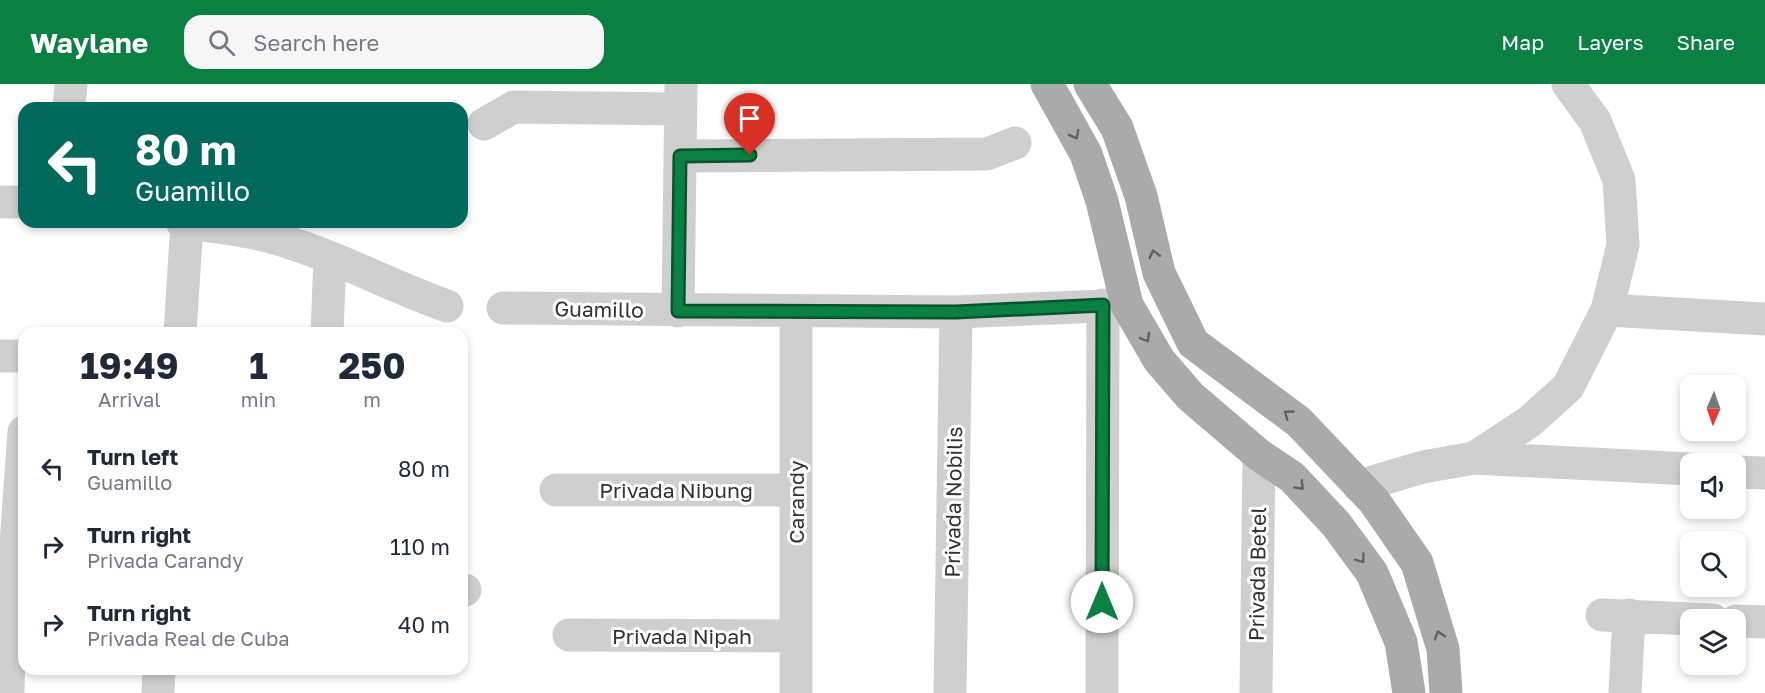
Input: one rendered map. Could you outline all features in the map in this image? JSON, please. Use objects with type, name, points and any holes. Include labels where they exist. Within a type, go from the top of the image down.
[{"type":"main road","points":[[1047,84],[1086,154],[1102,201],[1115,305],[1190,396],[1259,455],[1293,477],[1336,524],[1372,573],[1401,642],[1409,693]]},
{"type":"main road","points":[[1090,84],[1117,128],[1141,196],[1159,273],[1193,343],[1299,422],[1374,501],[1417,563],[1443,649],[1446,693]]},
{"type":"street","points":[[70,102],[71,84]]},
{"type":"street","points":[[1474,458],[1529,422],[1568,387],[1607,310],[1623,245],[1619,180],[1595,121],[1568,84]]},
{"type":"street","points":[[484,124],[514,107],[680,96],[678,311]]},
{"type":"street","points":[[680,156],[987,154],[1015,143]]},
{"type":"street","points":[[0,202],[18,202]]},
{"type":"street","points":[[180,327],[184,228]]},
{"type":"street","points":[[218,228],[263,236],[330,258],[447,306]]},
{"type":"street","points":[[327,327],[330,258]]},
{"type":"street","points":[[1102,693],[1115,305]]},
{"type":"street","name":"Guamillo","points":[[503,308],[956,312],[1115,305]]},
{"type":"street","points":[[1607,310],[1765,319]]},
{"type":"street","name":"Carandy","points":[[795,693],[796,312]]},
{"type":"street","name":"Privada Nobilis","points":[[950,693],[956,312]]},
{"type":"street","points":[[0,356],[18,356]]},
{"type":"street","name":"Privada Betel","points":[[1256,693],[1259,455]]},
{"type":"street","points":[[1359,486],[1423,467],[1474,458],[1680,468]]},
{"type":"street","points":[[8,693],[4,642],[10,502],[18,462]]},
{"type":"street","points":[[1746,472],[1765,473]]},
{"type":"street","name":"Privada Nibung","points":[[556,490],[796,490]]},
{"type":"street","points":[[1625,693],[1616,615],[1680,618]]},
{"type":"street","points":[[1746,621],[1765,622]]},
{"type":"street","name":"Privada Nipah","points":[[569,635],[796,636]]},
{"type":"street","points":[[158,693],[159,675]]},
{"type":"route","points":[[750,155],[680,156],[678,311],[956,312],[1103,305],[1102,602]]}]
